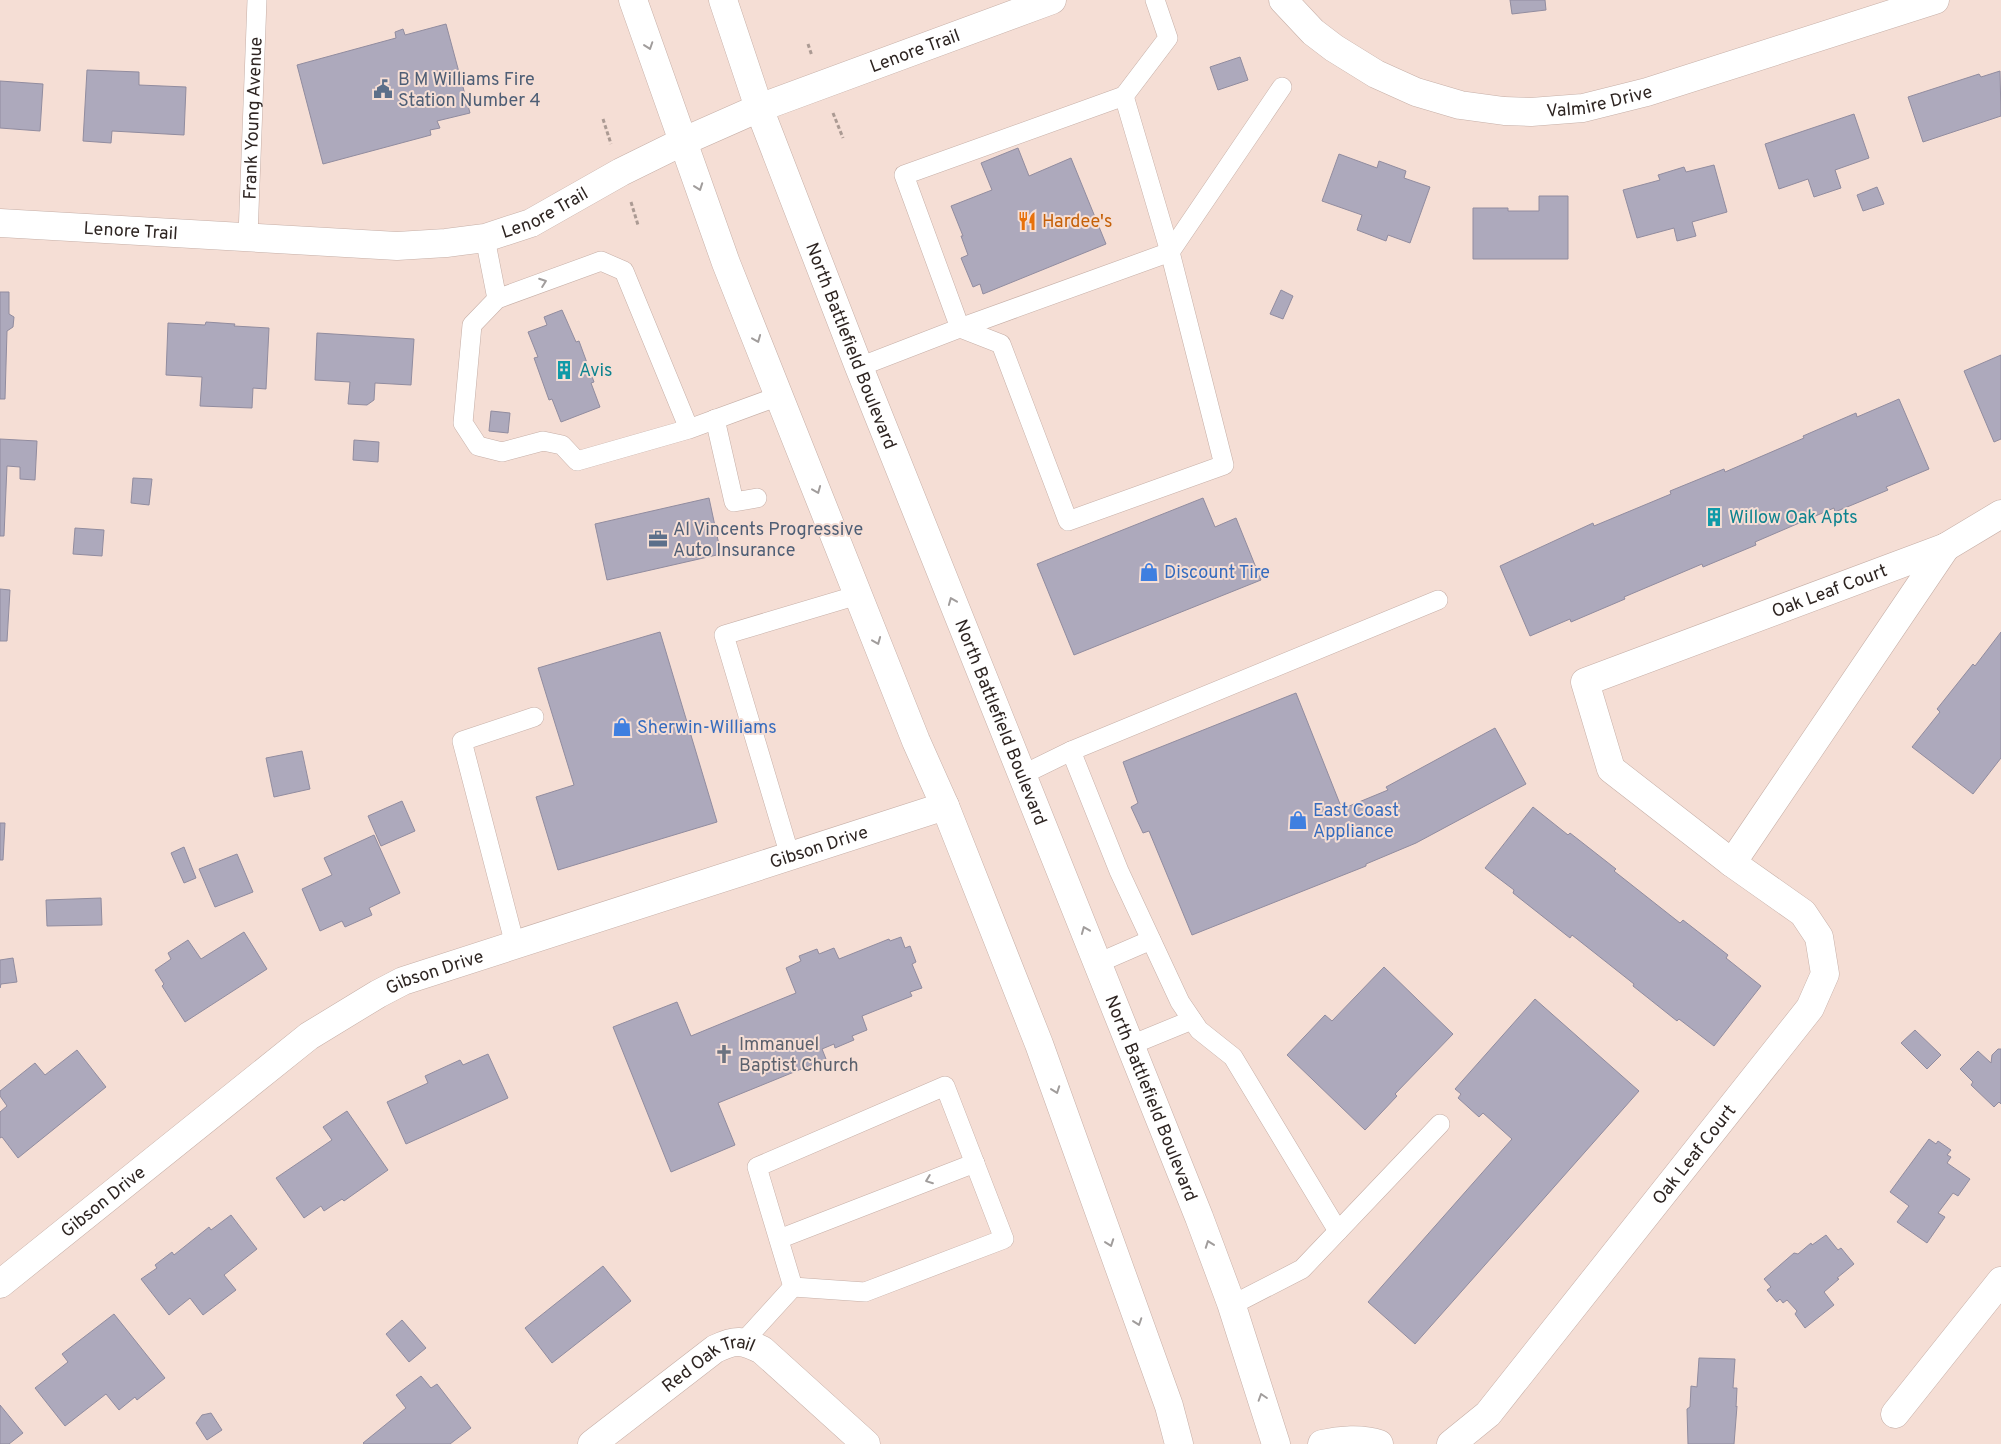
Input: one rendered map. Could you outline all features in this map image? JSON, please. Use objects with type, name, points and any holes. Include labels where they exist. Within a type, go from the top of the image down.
[{"type":"street","points":[[633,0],[726,263],[916,741],[945,806],[1040,1044],[1168,1406],[1179,1444]]},
{"type":"street","name":"North Battlefield Boulevard","points":[[723,0],[759,108],[859,367],[1131,1045],[1232,1305],[1276,1444]]},
{"type":"street","name":"Lenore Trail","points":[[0,223],[397,246],[485,238],[531,223],[621,172],[682,142],[759,108],[1052,0]]},
{"type":"street","name":"Valmire Drive","points":[[1283,0],[1313,32],[1334,48],[1376,74],[1416,92],[1460,105],[1504,112],[1530,112],[1583,108],[1648,92],[1935,0]]},
{"type":"street","points":[[1732,862],[1946,547],[2001,514]]},
{"type":"street","name":"Oak Leaf Court","points":[[1451,1444],[1488,1414],[1810,1008],[1825,974],[1819,937],[1803,913],[1732,862],[1612,769],[1584,682],[1946,547]]},
{"type":"street","name":"Gibson Drive","points":[[0,1284],[309,1036],[403,981],[945,806]]},
{"type":"street","points":[[1895,1414],[2001,1281]]},
{"type":"street","name":"Red Oak Trail","points":[[592,1444],[715,1349],[724,1344],[744,1341],[762,1350],[866,1444]]},
{"type":"street","points":[[1322,1444],[1334,1441],[1379,1444]]},
{"type":"lane","name":"Frank Young Avenue","points":[[248,236],[256,0]]},
{"type":"lane","points":[[1124,96],[1170,252],[1224,465],[1068,521],[1001,344],[960,328],[904,175],[1124,96],[1168,38],[1155,0]]},
{"type":"lane","points":[[859,367],[960,328],[1170,252],[1282,87]]},
{"type":"lane","points":[[485,238],[497,299]]},
{"type":"lane","points":[[689,430],[624,271],[601,261],[497,299],[472,325],[464,423],[478,446],[502,452],[543,441],[562,444],[577,461],[689,430],[779,396]]},
{"type":"lane","points":[[715,419],[734,502],[757,498]]},
{"type":"lane","points":[[790,856],[724,634],[858,595]]},
{"type":"lane","points":[[1022,775],[1071,751],[1438,600]]},
{"type":"lane","points":[[515,945],[462,741],[534,717]]},
{"type":"lane","points":[[1071,751],[1119,872],[1180,1002],[1199,1030],[1233,1057],[1338,1231]]},
{"type":"lane","points":[[1098,963],[1151,940]]},
{"type":"lane","points":[[1131,1045],[1192,1020]]},
{"type":"lane","points":[[945,1086],[1004,1239],[866,1292],[793,1287],[757,1167],[945,1086]]},
{"type":"lane","points":[[1232,1305],[1302,1269],[1440,1124]]},
{"type":"lane","points":[[779,1239],[975,1163]]},
{"type":"lane","points":[[744,1341],[793,1287]]},
{"type":"building","points":[[1510,0],[1545,0],[1546,10],[1512,14]]},
{"type":"building","name":"B M Williams Fire Station Number 4","points":[[446,24],[470,113],[437,121],[440,128],[430,130],[431,135],[323,164],[297,65],[396,38],[395,32],[403,29],[405,35]]},
{"type":"building","points":[[1240,57],[1248,80],[1218,90],[1210,67]]},
{"type":"building","points":[[87,70],[139,72],[139,85],[186,87],[184,135],[112,131],[111,143],[83,141]]},
{"type":"building","points":[[2000,71],[2001,116],[1923,142],[1908,97],[1979,74],[1981,77]]},
{"type":"building","points":[[0,81],[43,84],[40,131],[0,128]]},
{"type":"building","points":[[1854,114],[1869,158],[1835,170],[1841,188],[1814,197],[1808,179],[1779,189],[1765,144]]},
{"type":"building","name":"Hardee's","points":[[1018,148],[1029,176],[1071,158],[1106,244],[983,294],[980,284],[973,287],[961,258],[968,255],[961,236],[963,236],[951,206],[992,190],[981,163]]},
{"type":"building","points":[[1339,154],[1377,168],[1379,161],[1406,171],[1404,178],[1430,187],[1410,243],[1388,235],[1386,241],[1357,230],[1362,215],[1322,201]]},
{"type":"building","points":[[1714,165],[1727,212],[1692,222],[1696,236],[1677,241],[1674,228],[1637,238],[1623,190],[1660,180],[1658,175],[1684,167],[1686,172]]},
{"type":"building","points":[[1877,187],[1884,204],[1863,211],[1857,195]]},
{"type":"building","points":[[1539,196],[1568,196],[1568,259],[1473,259],[1473,208],[1508,208],[1508,211],[1539,211]]},
{"type":"building","points":[[1281,290],[1293,296],[1283,319],[1270,314]]},
{"type":"building","points":[[0,292],[9,292],[9,314],[14,317],[13,327],[7,331],[5,399],[0,399]]},
{"type":"building","name":"Avis","points":[[562,310],[576,342],[579,341],[594,382],[591,383],[600,407],[561,422],[552,399],[549,400],[534,358],[538,357],[528,332],[547,325],[544,317]]},
{"type":"building","points":[[206,322],[269,328],[266,389],[253,388],[252,408],[200,406],[202,377],[166,375],[168,323],[205,325]]},
{"type":"building","points":[[317,333],[414,339],[411,385],[375,383],[374,400],[367,405],[348,404],[350,382],[315,380]]},
{"type":"building","points":[[2001,355],[2001,439],[1994,442],[1964,371]]},
{"type":"building","name":"Willow Oak Apts","points":[[1899,399],[1929,469],[1886,487],[1888,490],[1835,512],[1834,508],[1755,542],[1756,545],[1703,567],[1702,564],[1571,622],[1570,619],[1530,636],[1500,566],[1593,523],[1594,526],[1671,494],[1670,491],[1724,469],[1725,472],[1856,413],[1857,417]]},
{"type":"building","points":[[491,411],[510,413],[508,433],[489,431]]},
{"type":"building","points":[[0,439],[37,441],[35,480],[20,479],[20,467],[7,466],[4,536],[0,536]]},
{"type":"building","points":[[354,440],[379,442],[378,462],[353,460]]},
{"type":"building","points":[[133,478],[152,479],[149,505],[131,503]]},
{"type":"building","name":"Al Vincents Progressive Auto Insurance","points":[[709,498],[721,554],[607,580],[595,524]]},
{"type":"building","name":"Discount Tire","points":[[1203,498],[1215,527],[1236,518],[1261,580],[1074,655],[1037,564]]},
{"type":"building","points":[[75,528],[104,530],[102,556],[73,554]]},
{"type":"building","points":[[0,589],[10,590],[7,641],[0,641]]},
{"type":"building","name":"Sherwin-Williams","points":[[660,632],[717,822],[558,870],[536,797],[574,785],[538,668]]},
{"type":"building","points":[[2001,632],[2001,758],[1973,794],[1912,747],[1940,712],[1937,709],[1973,664],[1975,666]]},
{"type":"building","name":"East Coast Appliance","points":[[1296,693],[1342,809],[1388,790],[1386,787],[1495,728],[1526,784],[1416,843],[1366,864],[1366,866],[1192,935],[1149,831],[1143,833],[1131,807],[1138,803],[1123,762]]},
{"type":"building","points":[[302,751],[310,789],[274,797],[266,758]]},
{"type":"building","points":[[402,801],[415,831],[381,846],[368,816]]},
{"type":"building","points":[[1533,807],[1616,869],[1614,871],[1680,923],[1683,920],[1728,955],[1726,958],[1761,986],[1714,1046],[1679,1019],[1677,1021],[1572,935],[1570,938],[1485,868]]},
{"type":"building","points":[[0,823],[5,823],[3,860],[0,860]]},
{"type":"building","points":[[374,835],[400,893],[369,908],[372,915],[345,927],[342,921],[320,931],[302,889],[332,875],[324,858]]},
{"type":"building","points":[[184,847],[196,878],[184,883],[171,853]]},
{"type":"building","points":[[237,854],[253,892],[215,907],[199,869]]},
{"type":"building","points":[[101,898],[102,925],[47,926],[46,900]]},
{"type":"building","points":[[244,932],[267,969],[185,1022],[162,986],[164,984],[155,970],[171,959],[168,953],[188,940],[201,959]]},
{"type":"building","name":"Immanuel Baptist Church","points":[[901,937],[905,948],[910,946],[916,962],[912,964],[922,988],[910,992],[912,996],[862,1016],[867,1030],[852,1036],[854,1040],[835,1048],[834,1044],[822,1049],[826,1059],[718,1103],[735,1145],[671,1172],[613,1027],[677,1002],[691,1036],[796,993],[786,968],[801,961],[799,956],[817,949],[819,954],[834,948],[839,959],[889,939],[890,941]]},
{"type":"building","points":[[13,958],[17,982],[1,984],[0,988],[0,960]]},
{"type":"building","points":[[1384,967],[1453,1034],[1395,1094],[1397,1096],[1365,1130],[1287,1055],[1325,1015],[1332,1021]]},
{"type":"building","points":[[1535,999],[1639,1091],[1415,1344],[1368,1302],[1512,1139],[1483,1113],[1479,1117],[1458,1098],[1461,1094],[1455,1089]]},
{"type":"building","points":[[1915,1030],[1941,1055],[1927,1069],[1901,1043]]},
{"type":"building","points":[[1998,1049],[2001,1049],[2001,1104],[1999,1102],[1994,1107],[1971,1085],[1973,1082],[1960,1069],[1978,1051],[1991,1063],[1992,1055]]},
{"type":"building","points":[[77,1050],[106,1087],[18,1158],[2,1137],[0,1138],[0,1112],[7,1106],[0,1096],[0,1091],[35,1063],[45,1075]]},
{"type":"building","points":[[488,1054],[508,1098],[406,1144],[387,1102],[428,1083],[425,1076],[460,1060],[463,1065]]},
{"type":"building","points":[[347,1111],[388,1170],[344,1201],[342,1199],[324,1211],[321,1206],[304,1218],[276,1178],[332,1140],[323,1127]]},
{"type":"building","points":[[1929,1139],[1936,1144],[1938,1141],[1951,1150],[1947,1155],[1951,1157],[1947,1163],[1970,1179],[1958,1196],[1953,1193],[1938,1213],[1945,1217],[1927,1243],[1897,1222],[1909,1206],[1890,1192]]},
{"type":"building","points":[[231,1215],[257,1249],[224,1275],[236,1290],[203,1315],[190,1298],[169,1315],[141,1279],[157,1268],[155,1265],[172,1252],[174,1255],[209,1227],[211,1230]]},
{"type":"building","points":[[1826,1235],[1838,1250],[1841,1248],[1854,1264],[1824,1292],[1834,1305],[1805,1328],[1795,1314],[1797,1311],[1787,1300],[1783,1303],[1780,1299],[1777,1302],[1767,1290],[1771,1287],[1764,1279],[1794,1253],[1798,1254],[1811,1243],[1812,1245]]},
{"type":"building","points":[[603,1266],[631,1301],[552,1363],[525,1328]]},
{"type":"building","points":[[114,1314],[165,1378],[137,1400],[135,1397],[119,1410],[106,1394],[65,1426],[35,1388],[68,1362],[62,1354]]},
{"type":"building","points":[[402,1320],[426,1348],[409,1362],[386,1334]]},
{"type":"building","points":[[1699,1358],[1735,1359],[1733,1388],[1737,1388],[1737,1406],[1734,1444],[1688,1444],[1687,1409],[1690,1407],[1691,1386],[1697,1387]]},
{"type":"building","points":[[421,1376],[431,1388],[437,1384],[471,1428],[450,1444],[364,1444],[406,1408],[396,1395]]},
{"type":"building","points":[[0,1405],[23,1433],[9,1444],[0,1444]]},
{"type":"building","points":[[211,1413],[222,1430],[207,1440],[196,1423],[202,1415]]},
{"type":"place","name":"B M Williams Fire Station Number 4","points":[[383,89]]},
{"type":"place","name":"Hardee's","points":[[1027,221]]},
{"type":"place","name":"Avis","points":[[564,370]]},
{"type":"place","name":"Willow Oak Apts","points":[[1714,517]]},
{"type":"place","name":"Al Vincents Progressive Auto Insurance","points":[[658,539]]},
{"type":"place","name":"Discount Tire","points":[[1149,572]]},
{"type":"place","name":"Sherwin-Williams","points":[[622,727]]},
{"type":"place","name":"East Coast Appliance","points":[[1298,820]]},
{"type":"place","name":"Immanuel Baptist Church","points":[[724,1054]]}]
